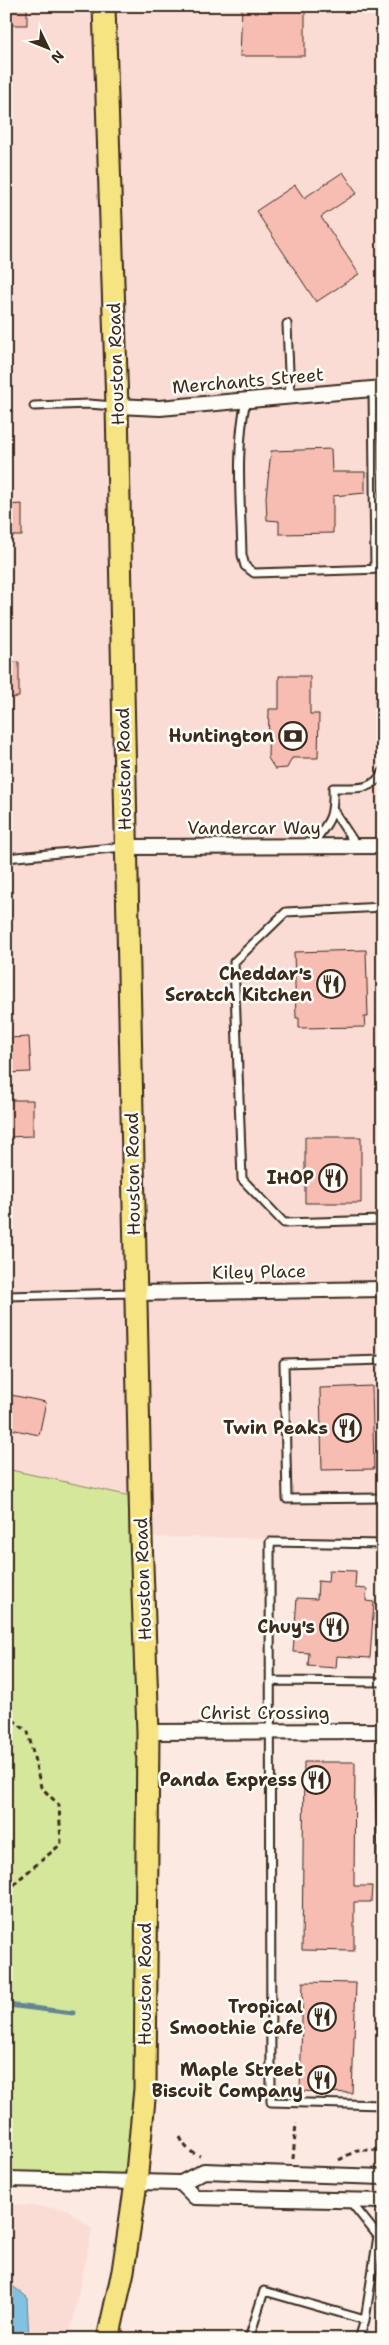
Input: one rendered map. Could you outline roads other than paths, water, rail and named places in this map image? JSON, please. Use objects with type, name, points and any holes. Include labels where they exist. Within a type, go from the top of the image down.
[{"type":"main road","name":"Houston Road","points":[[104,6],[117,406],[140,1537],[148,1732],[145,2089],[136,2183],[123,2271],[108,2339]]},
{"type":"street","name":"Merchants Street","points":[[117,406],[160,408],[378,389]]},
{"type":"street","name":"Vandercar Way","points":[[126,847],[383,846]]},
{"type":"street","name":"Kiley Place","points":[[135,1293],[383,1289]]},
{"type":"street","name":"Christ Crossing","points":[[148,1732],[383,1731]]},
{"type":"street","points":[[6,2179],[181,2183],[204,2171],[383,2177]]},
{"type":"street","points":[[181,2183],[195,2197],[383,2201]]},
{"type":"lane","points":[[287,324],[290,396]]},
{"type":"lane","points":[[246,400],[241,421],[240,456],[242,555],[245,566],[254,573],[379,569],[378,389]]},
{"type":"lane","points":[[34,406],[90,404],[117,406]]},
{"type":"lane","points":[[383,701],[380,701],[383,733]]},
{"type":"lane","points":[[309,847],[327,826],[334,810],[333,788],[369,787],[383,772]]},
{"type":"lane","points":[[334,810],[357,846]]},
{"type":"lane","points":[[6,858],[126,847]]},
{"type":"lane","points":[[383,907],[286,912],[234,962],[242,1179],[284,1223],[383,1220]]},
{"type":"lane","points":[[6,1296],[135,1293]]},
{"type":"lane","points":[[383,1360],[284,1364],[287,1499],[383,1498]]},
{"type":"lane","points":[[383,1544],[270,1542],[270,2102],[383,2104]]},
{"type":"lane","points":[[271,1681],[383,1682]]},
{"type":"lane","points":[[383,1781],[380,1781],[383,1891]]},
{"type":"lane","points":[[350,2201],[381,2234],[365,2320],[359,2339]]},
{"type":"lane","points":[[249,2339],[264,2292],[365,2320]]},
{"type":"water","points":[[6,2281],[27,2297],[29,2339],[6,2339]]},
{"type":"waterway","points":[[6,2000],[8,2005],[73,2013]]},
{"type":"place","name":"Huntington","points":[[293,736]]},
{"type":"place","name":"Cheddar's Scratch Kitchen","points":[[331,984]]},
{"type":"place","name":"IHOP","points":[[333,1178]]},
{"type":"place","name":"Twin Peaks","points":[[347,1428]]},
{"type":"place","name":"Chuy's","points":[[334,1627]]},
{"type":"place","name":"Panda Express","points":[[316,1780]]},
{"type":"place","name":"Tropical Smoothie Cafe","points":[[322,2017]]},
{"type":"place","name":"Maple Street Biscuit Company","points":[[322,2080]]}]
